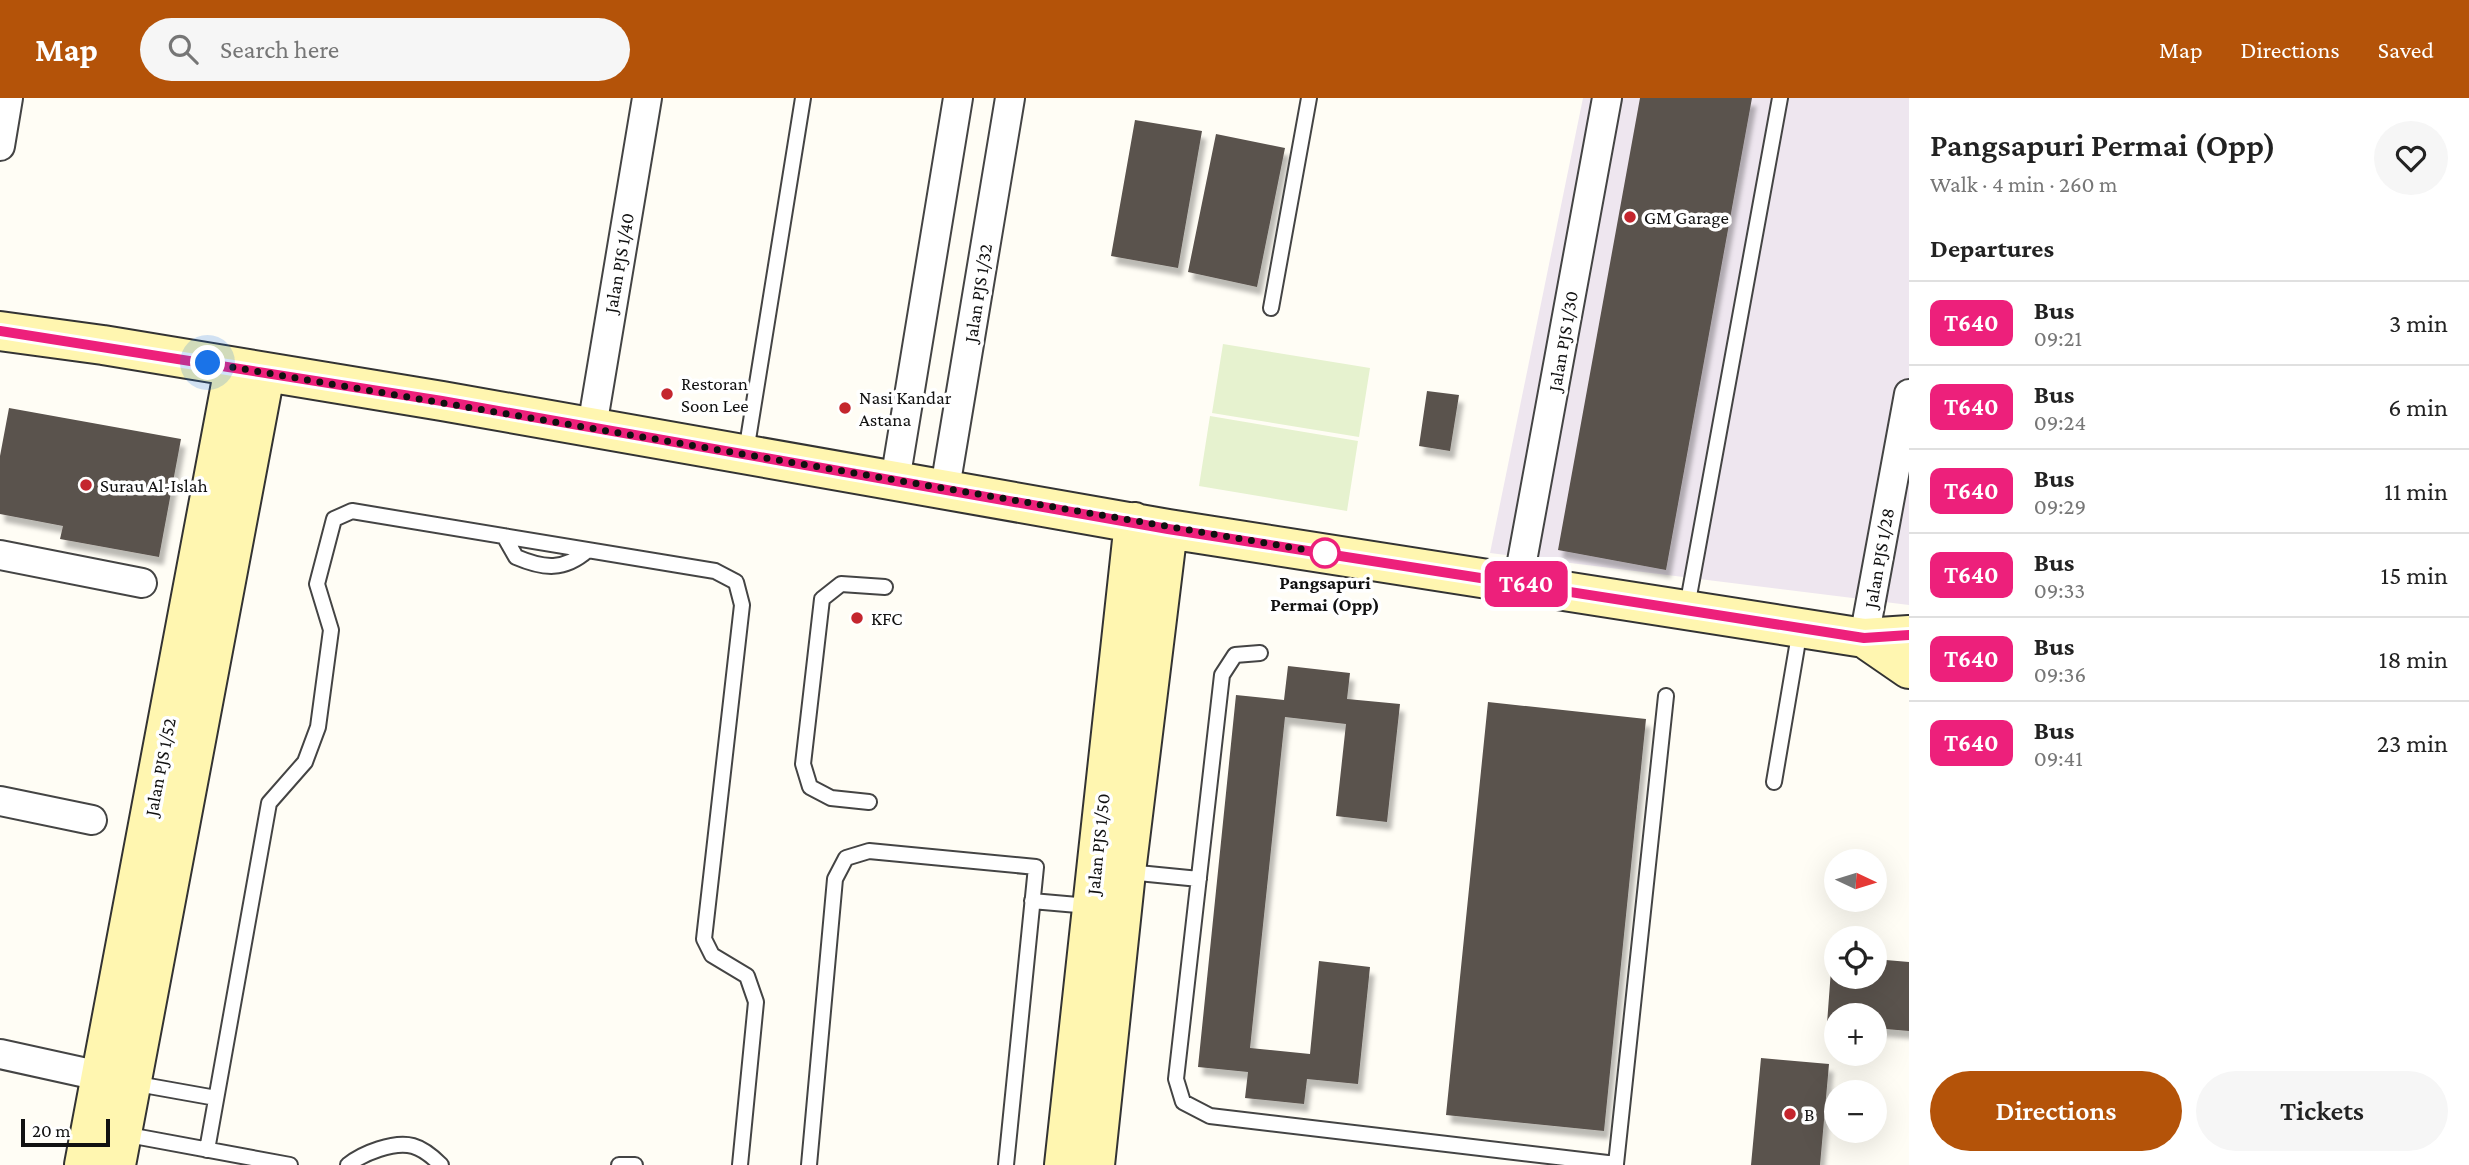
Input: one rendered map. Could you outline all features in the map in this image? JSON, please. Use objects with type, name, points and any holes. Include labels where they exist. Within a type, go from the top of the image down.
[{"type":"main road","points":[[0,331],[592,427],[1151,525],[1864,638],[1909,635]]},
{"type":"main road","name":"Jalan PJS 1/52","points":[[84,1165],[109,1142],[116,1080],[250,371]]},
{"type":"main road","name":"Jalan PJS 1/50","points":[[1064,1165],[1151,525]]},
{"type":"main road","points":[[1864,638],[1909,669]]},
{"type":"main road","name":"Jalan PJS 1/50","points":[[1095,1165],[1104,883]]},
{"type":"street","points":[[0,146],[8,98]]},
{"type":"street","name":"Jalan PJS 1/40","points":[[592,427],[647,98]]},
{"type":"street","points":[[895,481],[958,98]]},
{"type":"street","name":"Jalan PJS 1/32","points":[[946,488],[1010,98]]},
{"type":"street","name":"Jalan PJS 1/30","points":[[1518,583],[1607,98]]},
{"type":"street","name":"Jalan PJS 1/28","points":[[1864,638],[1909,394]]},
{"type":"street","points":[[0,555],[142,583]]},
{"type":"street","points":[[0,801],[92,820]]},
{"type":"street","points":[[0,1054],[116,1080]]},
{"type":"lane","points":[[746,454],[803,98]]},
{"type":"lane","points":[[1271,308],[1309,98]]},
{"type":"lane","points":[[1687,609],[1780,98]]},
{"type":"lane","points":[[207,1150],[269,803],[305,762],[318,727],[331,630],[317,584],[334,519],[352,511],[715,571],[736,582],[742,605],[704,939],[712,956],[747,976],[756,1002],[740,1165]]},
{"type":"lane","points":[[504,536],[516,557],[547,566],[562,568],[588,550]]},
{"type":"lane","points":[[869,802],[831,798],[810,787],[803,764],[822,599],[841,584],[885,587]]},
{"type":"lane","points":[[1774,782],[1801,628]]},
{"type":"lane","points":[[1260,653],[1235,655],[1222,676],[1176,1079],[1183,1102],[1210,1116],[1616,1164],[1666,696]]},
{"type":"lane","points":[[809,1165],[835,879],[846,858],[869,851],[1035,867],[1006,1165]]},
{"type":"lane","points":[[1032,901],[1104,883],[1199,879]]},
{"type":"lane","points":[[116,1080],[216,1098]]},
{"type":"lane","points":[[109,1142],[207,1150],[290,1165]]},
{"type":"lane","points":[[348,1165],[377,1150],[412,1145],[431,1155],[441,1165]]},
{"type":"lane","points":[[619,1165],[635,1165]]},
{"type":"shaded area","points":[[1583,98],[1909,98],[1909,605],[1490,553]]},
{"type":"green space","points":[[1223,344],[1370,368],[1359,437],[1212,413]]},
{"type":"green space","points":[[1210,416],[1358,441],[1347,511],[1199,486]]},
{"type":"building","points":[[1640,98],[1752,98],[1666,570],[1558,550]]},
{"type":"building","points":[[1135,120],[1202,131],[1178,268],[1111,256]]},
{"type":"building","points":[[1216,134],[1285,148],[1257,287],[1188,272]]},
{"type":"building","points":[[1427,391],[1459,395],[1450,451],[1419,446]]},
{"type":"building","name":"Surau Al-Islah","points":[[9,408],[181,439],[159,557],[60,539],[63,526],[0,514],[0,456]]},
{"type":"building","points":[[1288,666],[1350,673],[1347,699],[1400,704],[1387,822],[1336,816],[1346,724],[1285,717],[1250,1048],[1310,1054],[1319,961],[1370,967],[1358,1084],[1307,1079],[1304,1104],[1245,1098],[1248,1072],[1198,1067],[1236,695],[1284,700]]},
{"type":"building","points":[[1488,702],[1646,719],[1604,1131],[1446,1115]]},
{"type":"building","points":[[1887,960],[1909,962],[1909,1031],[1887,1029],[1887,1003],[1829,1003],[1830,989],[1887,989]]},
{"type":"building","name":"B","points":[[1761,1058],[1829,1066],[1828,1080],[1824,1080],[1820,1165],[1751,1165]]},
{"type":"bus line","name":"T640","points":[[0,331],[103,345],[265,374],[442,401],[1168,529],[1864,638],[1909,635]]},
{"type":"place","name":"GM Garage","points":[[1630,217]]},
{"type":"place","name":"Restoran Soon Lee","points":[[667,394]]},
{"type":"place","name":"Nasi Kandar Astana","points":[[845,408]]},
{"type":"place","name":"Surau Al-Islah","points":[[86,485]]},
{"type":"place","name":"Pangsapuri Permai (Opp)","points":[[1325,553]]},
{"type":"place","name":"KFC","points":[[857,618]]},
{"type":"place","name":"B","points":[[1790,1114]]},
{"type":"route","points":[[208,363],[946,488],[1168,529],[1330,554],[1325,553]]}]
